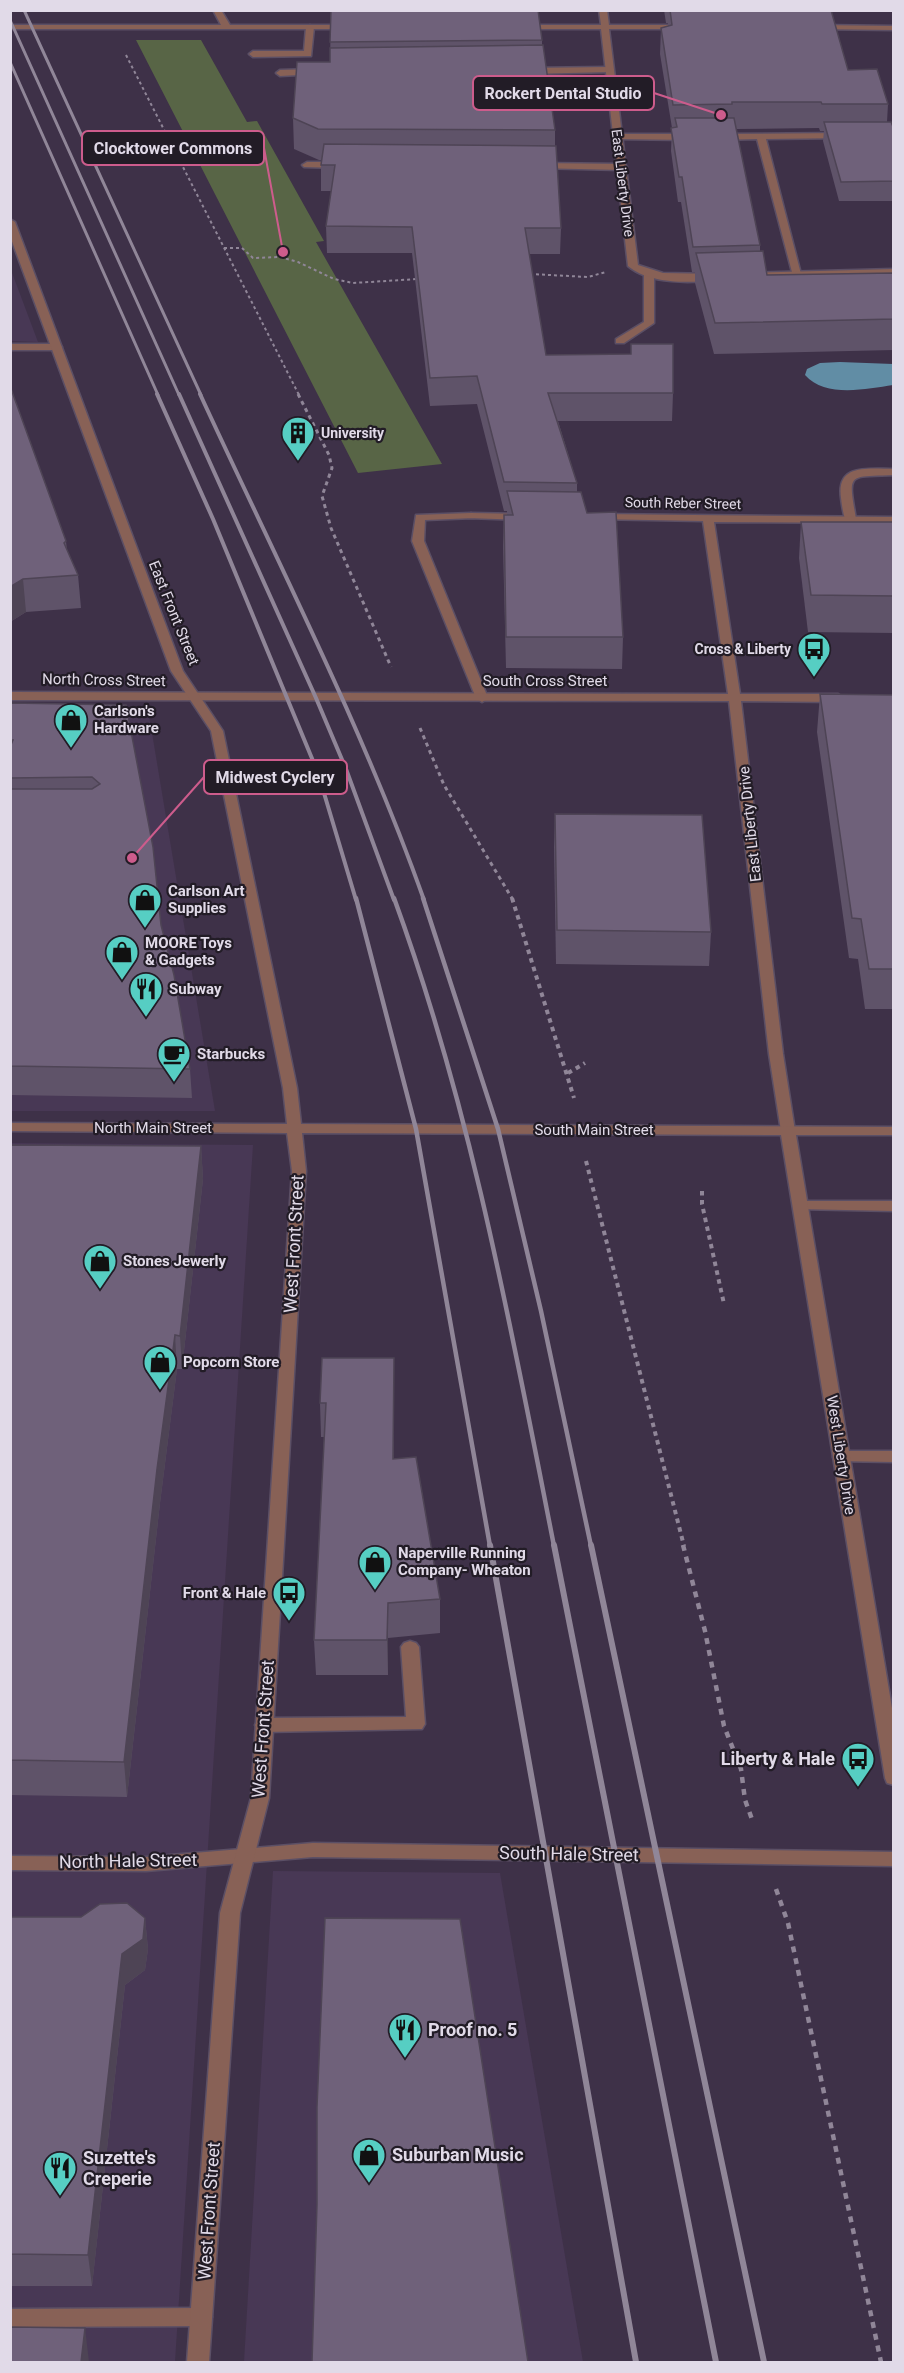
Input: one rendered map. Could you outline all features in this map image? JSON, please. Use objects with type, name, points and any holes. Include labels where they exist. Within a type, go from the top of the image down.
[{"type":"street","points":[[217,10],[227,27]]},
{"type":"street","name":"East Liberty Drive","points":[[603,10],[608,70],[633,266]]},
{"type":"street","points":[[10,27],[357,27]]},
{"type":"street","points":[[253,54],[308,54],[310,27]]},
{"type":"street","points":[[510,27],[690,27]]},
{"type":"street","points":[[810,27],[894,28]]},
{"type":"street","points":[[512,71],[608,70]]},
{"type":"street","points":[[280,73],[326,72]]},
{"type":"street","points":[[617,137],[849,136]]},
{"type":"street","points":[[761,137],[796,274]]},
{"type":"street","points":[[307,165],[355,165]]},
{"type":"street","points":[[522,166],[622,167]]},
{"type":"street","name":"East Front Street","points":[[10,222],[177,671],[217,731],[290,1088],[295,1128]]},
{"type":"street","points":[[633,266],[649,275],[666,278],[724,276]]},
{"type":"street","points":[[736,276],[894,272]]},
{"type":"street","points":[[620,341],[649,323],[649,275]]},
{"type":"street","points":[[10,347],[57,347]]},
{"type":"street","points":[[850,519],[845,486],[848,479],[857,473],[894,472]]},
{"type":"street","points":[[482,698],[418,541],[420,517],[530,517]]},
{"type":"street","name":"South Reber Street","points":[[588,517],[894,520]]},
{"type":"street","name":"East Liberty Drive","points":[[708,519],[734,697],[776,1054],[788,1131]]},
{"type":"street","name":"North Cross Street","points":[[10,696],[196,698]]},
{"type":"street","name":"South Cross Street","points":[[196,698],[846,698]]},
{"type":"street","name":"North Main Street","points":[[10,1127],[295,1128]]},
{"type":"street","name":"South Main Street","points":[[295,1128],[894,1131]]},
{"type":"street","name":"West Front Street","points":[[198,2362],[230,1913],[260,1798],[298,1183],[295,1128]]},
{"type":"street","name":"West Liberty Drive","points":[[788,1131],[894,1778]]},
{"type":"street","points":[[801,1206],[894,1206]]},
{"type":"street","points":[[841,1456],[894,1456]]},
{"type":"street","points":[[264,1725],[416,1724],[410,1647]]},
{"type":"street","name":"South Hale Street","points":[[245,1858],[313,1850],[894,1859]]},
{"type":"street","name":"North Hale Street","points":[[10,1863],[146,1864],[245,1858]]},
{"type":"street","points":[[10,2318],[201,2317]]},
{"type":"path","points":[[125,52],[329,455],[332,468],[322,496],[331,528],[393,671]]},
{"type":"path","points":[[224,248],[242,248],[253,258],[280,257],[298,262],[334,279],[353,283],[379,283],[422,278]]},
{"type":"path","points":[[527,274],[588,277],[633,266]]},
{"type":"path","points":[[419,725],[444,785],[514,902],[574,1094]]},
{"type":"path","points":[[568,1072],[585,1063]]},
{"type":"path","points":[[588,1171],[682,1540],[724,1726],[741,1769],[745,1800]]},
{"type":"path","points":[[702,1191],[702,1204],[724,1304]]},
{"type":"path","points":[[788,1923],[881,2362]]},
{"type":"shaded area","points":[[11,270],[38,342],[11,341]]},
{"type":"shaded area","points":[[11,708],[148,709],[215,1111],[11,1111]]},
{"type":"shaded area","points":[[10,1143],[253,1145],[175,2362],[11,2362]]},
{"type":"shaded area","points":[[273,1871],[500,1873],[583,2362],[244,2362]]},
{"type":"green space","points":[[136,40],[201,40],[247,122],[257,121],[324,241],[316,242],[442,464],[358,473]]},
{"type":"water","points":[[820,363],[893,364],[893,385],[859,390],[835,389],[823,387],[805,375],[807,369]]},
{"type":"building","points":[[331,10],[538,10],[542,40],[330,42]]},
{"type":"building","points":[[670,10],[831,10],[848,70],[877,69],[888,104],[732,102],[732,104],[673,105],[661,28],[672,25]]},
{"type":"building","points":[[543,45],[555,130],[318,129],[293,118],[297,62],[330,62],[330,48]]},
{"type":"building","points":[[675,118],[734,118],[760,245],[693,247],[682,177],[679,177],[671,128],[677,127]]},
{"type":"building","points":[[824,122],[891,122],[894,129],[894,181],[841,182]]},
{"type":"building","points":[[324,144],[556,146],[561,228],[525,228],[546,355],[631,354],[631,344],[673,344],[673,393],[548,393],[577,483],[504,482],[477,376],[430,378],[412,227],[326,226],[335,165],[321,165]]},
{"type":"building","points":[[763,251],[767,275],[894,273],[894,319],[715,323],[696,253]]},
{"type":"building","points":[[10,386],[66,541],[64,543],[78,575],[23,579],[10,587]]},
{"type":"building","points":[[507,491],[581,492],[587,513],[616,512],[623,637],[506,637],[504,515],[513,515]]},
{"type":"building","points":[[801,522],[894,522],[894,596],[811,595]]},
{"type":"building","points":[[820,694],[894,695],[894,969],[869,969],[861,919],[852,918]]},
{"type":"building","points":[[10,703],[126,705],[153,847],[161,925],[174,975],[190,1069],[10,1066],[10,789],[92,789],[100,784],[92,777],[10,778],[10,747],[13,740],[10,740]]},
{"type":"building","points":[[555,814],[702,815],[711,932],[557,930]]},
{"type":"building","points":[[10,1145],[201,1146],[180,1336],[175,1335],[157,1469],[124,1762],[10,1760]]},
{"type":"building","points":[[322,1358],[394,1358],[393,1459],[416,1457],[440,1599],[388,1603],[387,1640],[314,1640],[326,1403],[320,1403]]},
{"type":"building","points":[[127,1903],[145,1918],[143,1939],[122,1954],[88,2255],[10,2254],[10,1917],[81,1917],[100,1904]]},
{"type":"building","points":[[325,1918],[460,1919],[528,2362],[312,2362],[317,2204],[317,2107]]},
{"type":"building","points":[[10,2327],[85,2328],[81,2362],[10,2362]]},
{"type":"railway","points":[[24,10],[201,395]]},
{"type":"railway","points":[[10,20],[179,395]]},
{"type":"railway","points":[[10,62],[158,395]]},
{"type":"railway","points":[[157,394],[213,519],[318,773],[356,900]]},
{"type":"railway","points":[[179,394],[316,698],[346,769],[394,900]]},
{"type":"railway","points":[[200,394],[318,644],[374,772],[424,900]]},
{"type":"railway","points":[[356,898],[416,1129],[490,1546]]},
{"type":"railway","points":[[394,898],[421,977],[467,1138],[505,1301],[554,1546]]},
{"type":"railway","points":[[423,898],[498,1129],[541,1311],[591,1546]]},
{"type":"railway","points":[[490,1545],[636,2362]]},
{"type":"railway","points":[[554,1545],[716,2362]]},
{"type":"railway","points":[[591,1545],[764,2362]]},
{"type":"place","name":"Rockert Dental Studio","points":[[721,115]]},
{"type":"place","name":"Clocktower Commons","points":[[283,252]]},
{"type":"place","name":"University","points":[[298,462]]},
{"type":"place","name":"Cross & Liberty","points":[[814,678]]},
{"type":"place","name":"Carlson's Hardware","points":[[71,749]]},
{"type":"place","name":"Midwest Cyclery","points":[[132,858]]},
{"type":"place","name":"Carlson Art Supplies","points":[[145,929]]},
{"type":"place","name":"MOORE Toys & Gadgets","points":[[122,981]]},
{"type":"place","name":"Subway","points":[[146,1018]]},
{"type":"place","name":"Starbucks","points":[[174,1083]]},
{"type":"place","name":"Stones Jewerly","points":[[100,1290]]},
{"type":"place","name":"Popcorn Store","points":[[160,1391]]},
{"type":"place","name":"Naperville Running Company- Wheaton","points":[[375,1591]]},
{"type":"place","name":"Front & Hale","points":[[289,1622]]},
{"type":"place","name":"Liberty & Hale","points":[[858,1788]]},
{"type":"place","name":"Proof no. 5","points":[[405,2059]]},
{"type":"place","name":"Suburban Music","points":[[369,2184]]},
{"type":"place","name":"Suzette's Creperie","points":[[60,2197]]}]
